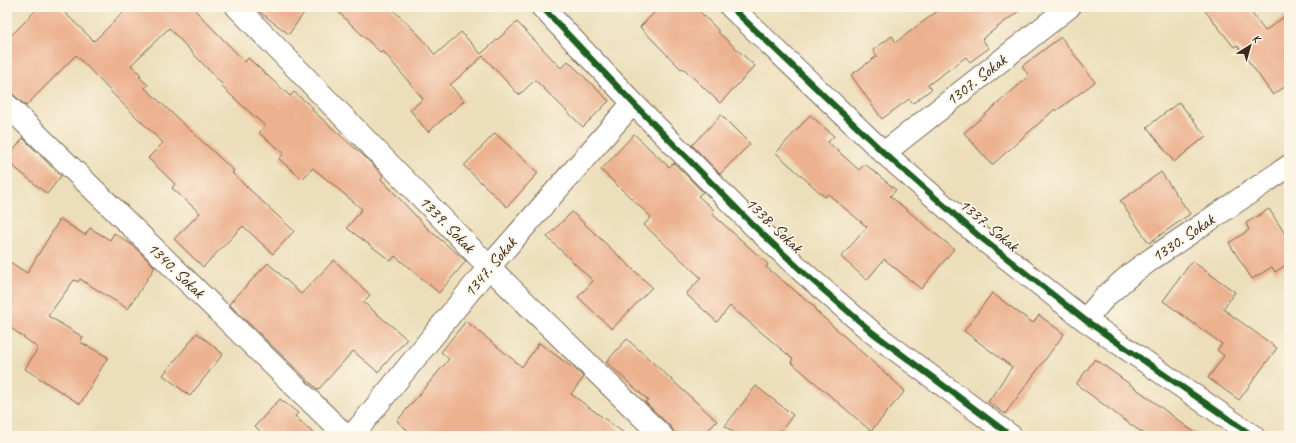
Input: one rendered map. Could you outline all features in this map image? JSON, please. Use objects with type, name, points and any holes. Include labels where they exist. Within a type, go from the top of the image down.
[{"type":"street","name":"1339. Sokak","points":[[237,7],[490,267],[662,436]]},
{"type":"street","name":"1338. Sokak","points":[[542,7],[633,103],[754,226],[804,274],[873,333],[1011,436]]},
{"type":"street","name":"1337. Sokak","points":[[731,7],[884,153],[980,237],[1085,320],[1253,436]]},
{"type":"street","name":"1307. Sokak","points":[[884,153],[1069,7]]},
{"type":"street","name":"1347. Sokak","points":[[352,436],[490,267],[633,103]]},
{"type":"street","name":"1340. Sokak","points":[[7,104],[346,436]]},
{"type":"street","name":"1330. Sokak","points":[[1085,320],[1106,296],[1131,274],[1289,166]]},
{"type":"building","points":[[39,7],[59,7],[94,41],[129,7],[192,7],[245,62],[248,58],[290,96],[294,92],[313,108],[312,110],[365,157],[383,176],[381,179],[428,229],[466,261],[439,293],[395,256],[391,261],[347,228],[362,209],[313,168],[302,179],[279,159],[284,153],[259,133],[265,126],[222,87],[223,85],[169,28],[131,65],[141,75],[139,77],[148,85],[145,88],[234,171],[232,173],[294,231],[273,254],[243,226],[203,267],[174,239],[200,213],[172,188],[175,184],[148,158],[163,143],[76,55],[26,106],[7,89],[7,40]]},
{"type":"building","points":[[254,7],[308,7],[289,34]]},
{"type":"building","points":[[333,7],[390,7],[421,37],[435,55],[461,32],[481,54],[517,22],[561,68],[568,61],[609,101],[583,127],[535,80],[519,95],[483,56],[450,85],[464,101],[428,132],[410,110],[423,99],[383,51],[381,53]]},
{"type":"building","points":[[660,7],[695,7],[719,31],[718,32],[755,66],[720,103],[683,68],[681,69],[640,27]]},
{"type":"building","points":[[943,7],[1024,7],[982,39],[989,48],[970,62],[966,57],[928,85],[932,89],[913,103],[909,99],[882,119],[851,75],[877,56],[873,50],[892,36],[896,42]]},
{"type":"building","points":[[1202,7],[1247,7],[1265,31],[1289,13],[1289,84],[1273,95],[1237,45],[1234,47]]},
{"type":"building","points":[[1061,37],[1095,82],[1056,111],[1055,109],[992,165],[964,133],[1029,76],[1022,66]]},
{"type":"building","points":[[1179,102],[1206,136],[1174,162],[1147,127]]},
{"type":"building","points":[[721,115],[750,144],[720,174],[692,145]]},
{"type":"building","points":[[810,115],[834,136],[828,142],[859,170],[865,164],[896,190],[890,196],[954,249],[921,289],[884,259],[867,280],[841,257],[867,227],[828,194],[825,197],[776,153]]},
{"type":"building","points":[[495,133],[538,173],[507,207],[464,166]]},
{"type":"building","points":[[634,134],[669,167],[674,163],[703,192],[698,196],[715,211],[712,214],[768,264],[766,267],[816,308],[815,310],[905,391],[871,431],[791,362],[793,359],[730,306],[717,322],[686,294],[701,278],[644,225],[651,217],[601,170]]},
{"type":"building","points":[[23,138],[61,176],[47,194],[7,161]]},
{"type":"building","points":[[1161,172],[1190,214],[1149,243],[1120,201]]},
{"type":"building","points":[[1269,209],[1289,240],[1289,263],[1275,272],[1272,267],[1252,279],[1229,243],[1249,230],[1246,223]]},
{"type":"building","points":[[572,212],[652,287],[612,329],[578,297],[593,281],[547,237]]},
{"type":"building","points":[[60,219],[85,235],[90,228],[110,240],[114,233],[132,245],[155,267],[128,309],[80,279],[78,282],[74,280],[48,316],[83,337],[80,342],[108,357],[80,404],[25,369],[38,348],[7,325],[7,260],[27,273]]},
{"type":"building","points":[[334,260],[370,295],[363,302],[407,339],[378,372],[353,351],[318,390],[229,304],[268,263],[301,294]]},
{"type":"building","points":[[1192,261],[1235,292],[1223,309],[1277,348],[1239,400],[1208,378],[1224,356],[1217,350],[1222,344],[1163,301]]},
{"type":"building","points":[[992,293],[1033,323],[1039,315],[1064,334],[1005,414],[988,402],[1012,367],[964,331]]},
{"type":"building","points":[[466,321],[522,367],[539,343],[584,377],[571,394],[628,436],[414,436],[397,421],[449,359],[441,352]]},
{"type":"building","points":[[197,333],[223,354],[190,396],[163,375]]},
{"type":"building","points":[[627,339],[717,421],[703,436],[677,436],[671,427],[645,402],[648,400],[606,362]]},
{"type":"building","points":[[1095,359],[1199,436],[1147,436],[1127,422],[1076,384]]},
{"type":"building","points":[[756,386],[793,415],[777,436],[738,436],[725,426]]},
{"type":"building","points":[[280,399],[298,413],[295,416],[316,436],[265,436],[255,426]]},
{"type":"cycle path","points":[[542,7],[633,103],[754,226],[804,273],[873,333],[1011,436]]},
{"type":"cycle path","points":[[731,7],[884,153],[980,237],[1085,320],[1253,436]]}]
